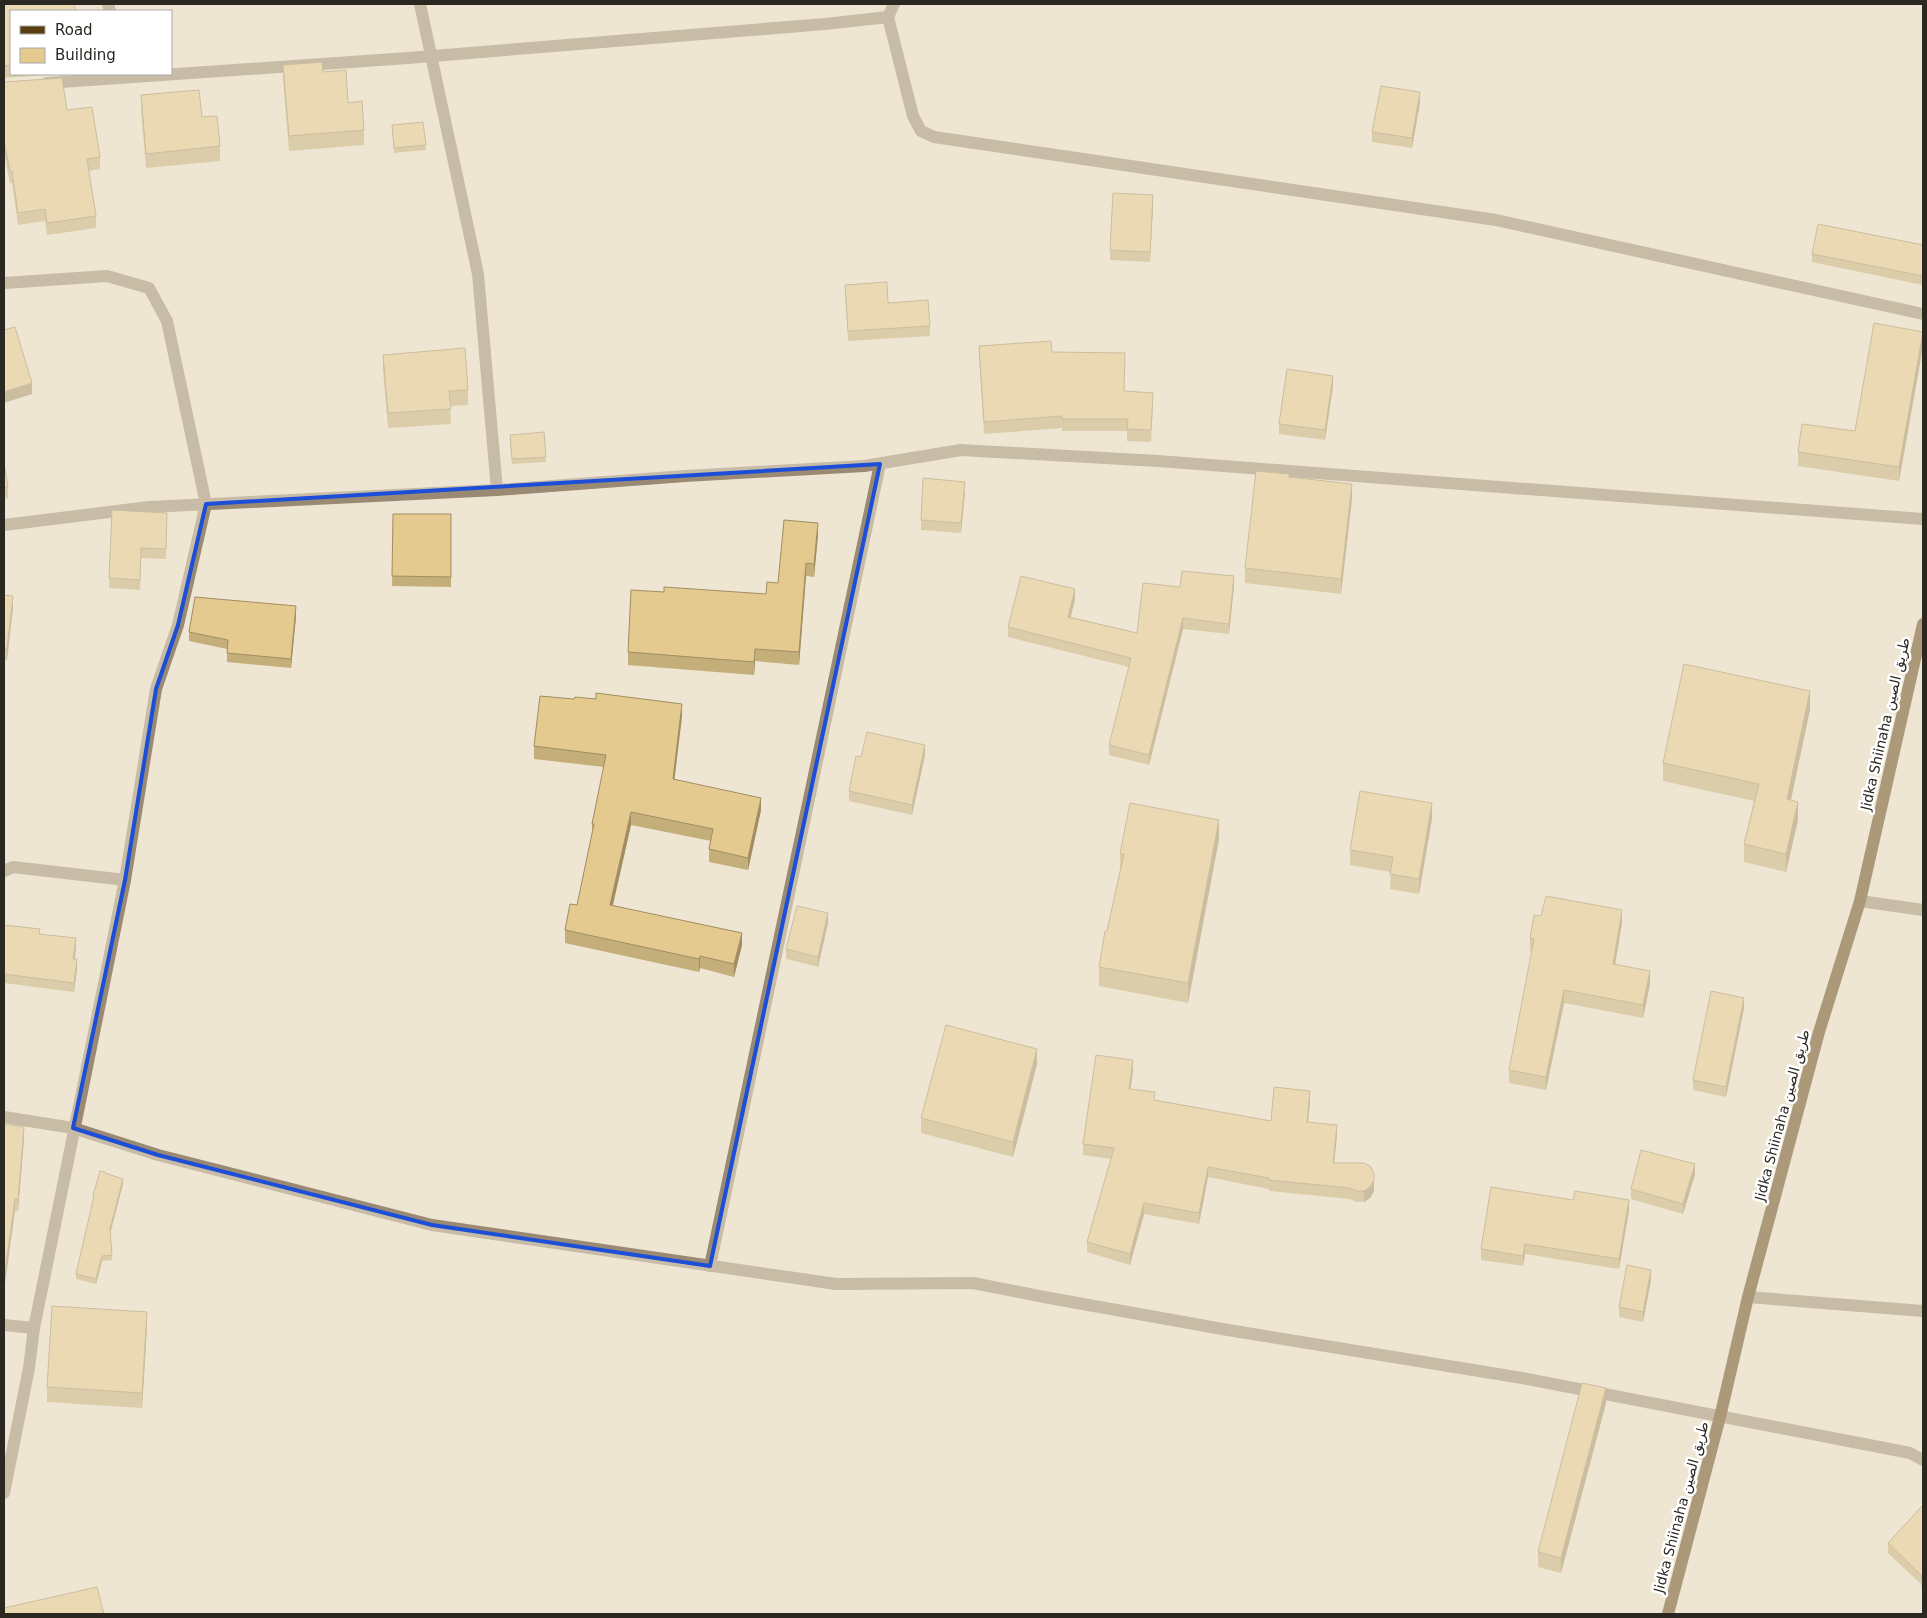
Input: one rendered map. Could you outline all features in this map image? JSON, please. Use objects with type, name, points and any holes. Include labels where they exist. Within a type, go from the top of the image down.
[{"type":"main road","name":"Jidka Shiinaha طريق الصين","points":[[1668,1614],[1720,1417],[1748,1297],[1819,1032],[1860,902],[1923,624]]},
{"type":"street","points":[[420,4],[433,56],[478,274],[497,490]]},
{"type":"street","points":[[894,4],[888,17],[913,116],[921,130],[934,137],[1496,220],[1923,314]]},
{"type":"street","points":[[172,73],[433,56],[888,17]]},
{"type":"street","points":[[37,84],[140,75]]},
{"type":"street","points":[[4,283],[107,276],[149,288],[167,321],[206,504],[178,625],[156,689],[124,880],[73,1128],[4,1493]]},
{"type":"street","points":[[4,526],[149,507],[497,490],[685,476],[864,466],[961,450],[1158,461],[1923,519]]},
{"type":"street","points":[[710,1266],[880,464]]},
{"type":"street","points":[[4,871],[13,867],[124,880]]},
{"type":"street","points":[[1860,902],[1923,910]]},
{"type":"street","points":[[4,1117],[73,1128],[158,1155],[432,1225],[836,1284],[973,1283],[1228,1330],[1522,1378],[1910,1453],[1923,1460]]},
{"type":"street","points":[[1748,1297],[1923,1312]]},
{"type":"street","points":[[4,1324],[34,1328]]},
{"type":"highlighted area","points":[[880,464],[710,1266],[432,1225],[158,1155],[73,1128],[125,880],[156,689],[178,625],[206,504]]},
{"type":"building","points":[[4,4],[74,4],[76,10],[10,10],[10,65],[4,66]]},
{"type":"building","points":[[322,62],[323,72],[346,70],[348,103],[362,101],[364,130],[289,136],[283,65]]},
{"type":"building","points":[[62,78],[67,110],[92,107],[100,157],[87,159],[96,216],[47,223],[45,209],[18,213],[12,171],[10,171],[4,141],[4,82]]},
{"type":"building","points":[[1381,86],[1420,92],[1412,138],[1372,132]]},
{"type":"building","points":[[199,90],[202,117],[217,116],[220,146],[146,154],[141,95]]},
{"type":"building","points":[[423,122],[426,145],[394,148],[392,125]]},
{"type":"building","points":[[1113,193],[1153,195],[1150,252],[1110,250]]},
{"type":"building","points":[[1818,224],[1923,245],[1923,276],[1812,254]]},
{"type":"building","points":[[887,282],[888,303],[928,300],[930,326],[848,331],[845,285]]},
{"type":"building","points":[[1874,323],[1923,332],[1899,467],[1798,452],[1802,424],[1855,431]]},
{"type":"building","points":[[15,327],[32,383],[4,392],[4,330]]},
{"type":"building","points":[[1051,341],[1052,352],[1125,353],[1124,391],[1153,393],[1151,430],[1127,429],[1128,419],[1062,419],[1062,416],[984,422],[979,346]]},
{"type":"building","points":[[465,348],[468,390],[449,391],[451,409],[388,413],[383,355]]},
{"type":"building","points":[[1287,369],[1333,376],[1325,430],[1279,424]]},
{"type":"building","points":[[544,432],[546,457],[512,459],[510,435]]},
{"type":"building","points":[[4,463],[8,487],[4,487]]},
{"type":"building","points":[[1256,471],[1289,474],[1289,477],[1352,484],[1341,579],[1245,568]]},
{"type":"building","points":[[923,478],[965,482],[961,523],[921,520]]},
{"type":"building","points":[[112,510],[167,513],[166,549],[141,548],[140,580],[109,578]]},
{"type":"building","points":[[393,514],[451,514],[451,577],[392,576]]},
{"type":"building","points":[[784,520],[818,523],[814,564],[806,563],[799,652],[755,649],[754,662],[628,652],[631,590],[664,592],[664,587],[766,594],[767,582],[778,583]]},
{"type":"building","points":[[1182,571],[1234,576],[1229,624],[1183,618],[1149,755],[1109,745],[1131,658],[1008,627],[1021,576],[1075,589],[1068,617],[1137,633],[1143,583],[1180,587]]},
{"type":"building","points":[[4,595],[13,596],[7,649],[4,648]]},
{"type":"building","points":[[195,597],[296,606],[291,659],[227,653],[228,640],[189,632]]},
{"type":"building","points":[[1684,664],[1810,691],[1787,799],[1798,802],[1786,854],[1744,844],[1759,784],[1663,763]]},
{"type":"building","points":[[596,693],[682,704],[673,779],[761,798],[748,858],[709,849],[713,829],[631,812],[610,905],[742,933],[734,964],[700,956],[699,959],[565,930],[570,904],[577,905],[606,755],[534,746],[540,696],[596,699]]},
{"type":"building","points":[[867,732],[925,745],[912,805],[849,791],[856,756],[861,757]]},
{"type":"building","points":[[1360,791],[1432,803],[1419,879],[1390,874],[1393,857],[1350,850]]},
{"type":"building","points":[[1130,803],[1219,820],[1188,983],[1099,967],[1105,931],[1107,931],[1124,854],[1120,854]]},
{"type":"building","points":[[1546,896],[1622,910],[1613,964],[1650,971],[1643,1005],[1564,990],[1546,1077],[1509,1070],[1534,939],[1530,938],[1534,915],[1541,916]]},
{"type":"building","points":[[797,906],[828,913],[818,957],[786,949]]},
{"type":"building","points":[[4,925],[40,929],[39,934],[76,938],[73,959],[77,959],[74,983],[4,974]]},
{"type":"building","points":[[1711,991],[1744,998],[1726,1087],[1693,1080]]},
{"type":"building","points":[[946,1025],[1037,1049],[1013,1142],[921,1118]]},
{"type":"building","points":[[1096,1055],[1133,1060],[1129,1089],[1155,1092],[1154,1100],[1271,1121],[1274,1087],[1310,1091],[1307,1122],[1337,1125],[1333,1163],[1364,1163],[1370,1166],[1374,1173],[1374,1180],[1370,1187],[1364,1191],[1356,1191],[1350,1188],[1269,1180],[1269,1178],[1208,1167],[1199,1213],[1144,1203],[1130,1254],[1087,1242],[1114,1148],[1083,1144]]},
{"type":"building","points":[[4,1124],[24,1127],[18,1200],[15,1199],[4,1279]]},
{"type":"building","points":[[1641,1150],[1695,1164],[1683,1204],[1631,1189]]},
{"type":"building","points":[[100,1171],[123,1179],[110,1229],[112,1255],[102,1256],[96,1279],[76,1274]]},
{"type":"building","points":[[1491,1187],[1573,1200],[1575,1191],[1629,1200],[1619,1259],[1525,1244],[1523,1256],[1481,1249]]},
{"type":"building","points":[[1627,1265],[1651,1270],[1643,1312],[1619,1307]]},
{"type":"building","points":[[52,1306],[147,1312],[142,1393],[47,1387]]},
{"type":"building","points":[[1582,1383],[1606,1388],[1561,1558],[1538,1552]]},
{"type":"building","points":[[1923,1505],[1923,1580],[1922,1576],[1888,1543]]},
{"type":"building","points":[[97,1587],[104,1614],[4,1614],[4,1608]]}]
